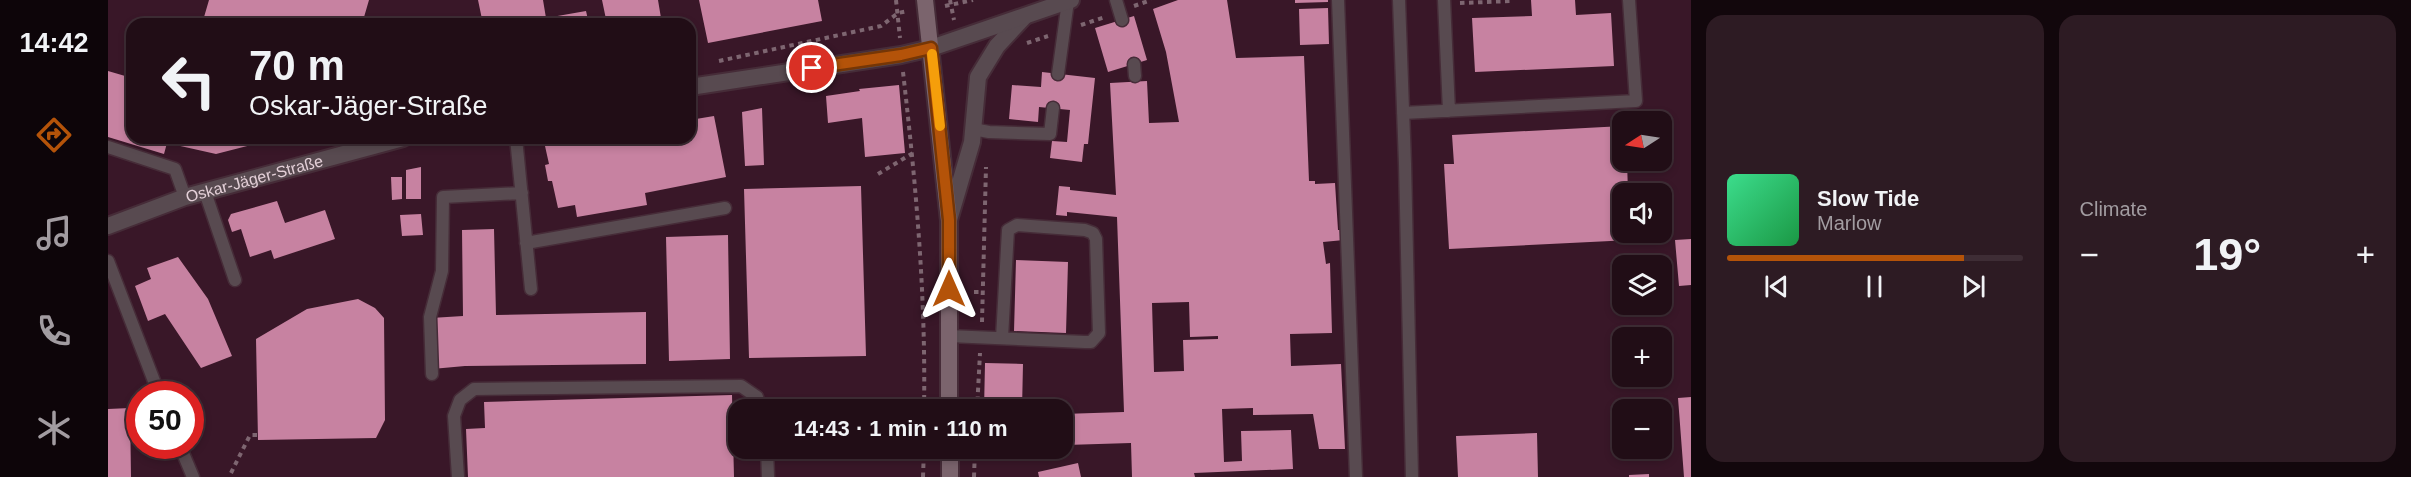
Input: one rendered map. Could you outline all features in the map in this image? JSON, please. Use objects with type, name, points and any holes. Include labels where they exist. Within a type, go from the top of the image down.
[{"type":"main road","points":[[925,4],[949,220],[950,399]]},
{"type":"main road","points":[[950,459],[950,477]]},
{"type":"street","points":[[696,86],[901,55],[931,48],[1070,1]]},
{"type":"street","points":[[949,220],[972,142],[978,77],[997,46],[1024,17]]},
{"type":"street","name":"Oskar-Jäger-Straße","points":[[108,226],[185,197],[381,144]]},
{"type":"lane","points":[[1116,0],[1122,20]]},
{"type":"lane","points":[[1338,0],[1356,477]]},
{"type":"lane","points":[[1399,0],[1412,477]]},
{"type":"lane","points":[[1444,0],[1449,111]]},
{"type":"lane","points":[[1402,113],[1636,101],[1629,0]]},
{"type":"lane","points":[[1058,74],[1070,1]]},
{"type":"lane","points":[[973,129],[989,132],[1050,134],[1053,108]]},
{"type":"lane","points":[[517,144],[531,289]]},
{"type":"lane","points":[[108,147],[175,169],[185,197]]},
{"type":"lane","points":[[205,192],[235,280]]},
{"type":"lane","points":[[432,374],[430,316],[442,271],[443,197],[522,193]]},
{"type":"lane","points":[[526,243],[725,208]]},
{"type":"lane","points":[[949,336],[1085,342],[1096,338],[1099,333],[1096,239],[1093,233],[1085,230],[1017,225],[1008,230],[1002,338]]},
{"type":"lane","points":[[108,261],[154,381]]},
{"type":"lane","points":[[458,477],[454,416],[460,400],[474,389],[741,386],[757,399]]},
{"type":"lane","points":[[185,459],[193,477]]},
{"type":"lane","points":[[767,459],[768,477]]},
{"type":"path","points":[[896,0],[913,153],[911,163],[925,350],[924,399]]},
{"type":"path","points":[[715,62],[881,26],[898,13],[925,4],[951,6],[973,0]]},
{"type":"path","points":[[906,91],[912,89]]},
{"type":"path","points":[[878,174],[913,153]]},
{"type":"path","points":[[978,399],[986,166]]},
{"type":"path","points":[[974,292],[983,292]]},
{"type":"path","points":[[231,473],[250,435],[258,435]]},
{"type":"path","points":[[923,477],[924,459]]},
{"type":"path","points":[[974,477],[975,459]]},
{"type":"shaded area","points":[[108,0],[1691,0],[1691,477],[108,477]]},
{"type":"building","points":[[209,0],[369,0],[364,18],[204,18]]},
{"type":"building","points":[[478,0],[543,0],[546,18],[482,18]]},
{"type":"building","points":[[602,0],[658,0],[661,18],[606,18]]},
{"type":"building","points":[[699,0],[818,0],[822,21],[708,43]]},
{"type":"building","points":[[1178,0],[1227,0],[1236,58],[1304,56],[1309,181],[1315,181],[1315,184],[1335,183],[1338,230],[1343,230],[1344,240],[1323,242],[1326,264],[1330,263],[1332,333],[1290,334],[1291,366],[1341,364],[1345,449],[1319,449],[1313,414],[1253,415],[1253,408],[1222,409],[1224,462],[1242,461],[1241,431],[1291,430],[1293,469],[1194,473],[1195,477],[1132,477],[1131,443],[1073,445],[1073,414],[1124,412],[1117,217],[1067,212],[1067,216],[1056,215],[1059,186],[1070,187],[1070,190],[1116,195],[1110,83],[1147,81],[1149,123],[1179,122],[1166,52],[1153,9]],"holes":[[[1189,302],[1190,337],[1218,336],[1218,339],[1183,340],[1184,371],[1154,372],[1152,303]]]},
{"type":"building","points":[[1295,0],[1328,0],[1328,2],[1295,3]]},
{"type":"building","points":[[1531,0],[1575,0],[1576,15],[1611,13],[1614,66],[1475,72],[1472,18],[1532,16]]},
{"type":"building","points":[[1328,8],[1329,44],[1300,45],[1299,9]]},
{"type":"building","points":[[586,11],[588,18],[546,18]]},
{"type":"building","points":[[1134,16],[1147,60],[1108,72],[1095,28]]},
{"type":"building","points":[[108,71],[126,76],[126,142],[108,137]]},
{"type":"building","points":[[1042,72],[1095,78],[1088,144],[1084,144],[1082,162],[1050,158],[1052,141],[1067,142],[1070,110],[1039,107],[1038,122],[1009,119],[1012,85],[1041,87]]},
{"type":"building","points":[[899,85],[905,153],[865,157],[862,118],[828,123],[826,96],[860,91],[859,89]]},
{"type":"building","points":[[762,108],[764,165],[745,166],[742,112]]},
{"type":"building","points":[[714,116],[726,177],[645,193],[647,205],[577,217],[575,205],[558,208],[552,181],[548,181],[545,165],[549,164],[545,146],[556,144],[696,144],[696,119]]},
{"type":"building","points":[[1612,127],[1612,171],[1627,171],[1628,183],[1612,183],[1612,241],[1449,249],[1444,164],[1454,164],[1452,135]]},
{"type":"building","points":[[131,144],[167,144],[164,154]]},
{"type":"building","points":[[171,144],[255,144],[216,154]]},
{"type":"building","points":[[421,167],[421,199],[406,199],[406,170]]},
{"type":"building","points":[[391,177],[402,177],[402,199],[392,200]]},
{"type":"building","points":[[861,186],[866,356],[749,358],[744,189]]},
{"type":"building","points":[[277,201],[285,223],[325,210],[335,239],[274,259],[271,250],[250,257],[241,229],[232,232],[228,220],[231,214]]},
{"type":"building","points":[[421,214],[423,235],[402,236],[400,215]]},
{"type":"building","points":[[494,229],[496,315],[646,312],[646,364],[465,366],[432,369],[431,318],[463,316],[462,230]]},
{"type":"building","points":[[728,235],[730,359],[669,361],[666,237]]},
{"type":"building","points":[[1691,239],[1691,285],[1679,286],[1675,240]]},
{"type":"building","points":[[178,257],[208,299],[232,356],[201,368],[165,314],[148,321],[135,286],[151,279],[147,268]]},
{"type":"building","points":[[1016,260],[1068,262],[1066,333],[1014,331]]},
{"type":"building","points":[[358,299],[375,308],[384,318],[385,420],[376,438],[258,440],[256,339],[307,309]]},
{"type":"building","points":[[985,363],[1023,364],[1022,399],[984,399]]},
{"type":"building","points":[[732,395],[732,399],[728,399],[728,459],[734,459],[734,477],[468,477],[466,429],[485,428],[484,402]]},
{"type":"building","points":[[1691,397],[1691,477],[1684,477],[1678,398]]},
{"type":"building","points":[[126,408],[126,459],[131,459],[131,477],[108,477],[108,409]]},
{"type":"building","points":[[1537,433],[1538,477],[1458,477],[1456,436]]},
{"type":"building","points":[[1078,463],[1081,477],[1039,477],[1038,472]]},
{"type":"building","points":[[1649,474],[1649,477],[1629,477],[1629,475]]},
{"type":"slow traffic","points":[[932,54],[940,126]]},
{"type":"route","points":[[812,68],[901,55],[931,48],[949,220],[949,289]]}]
